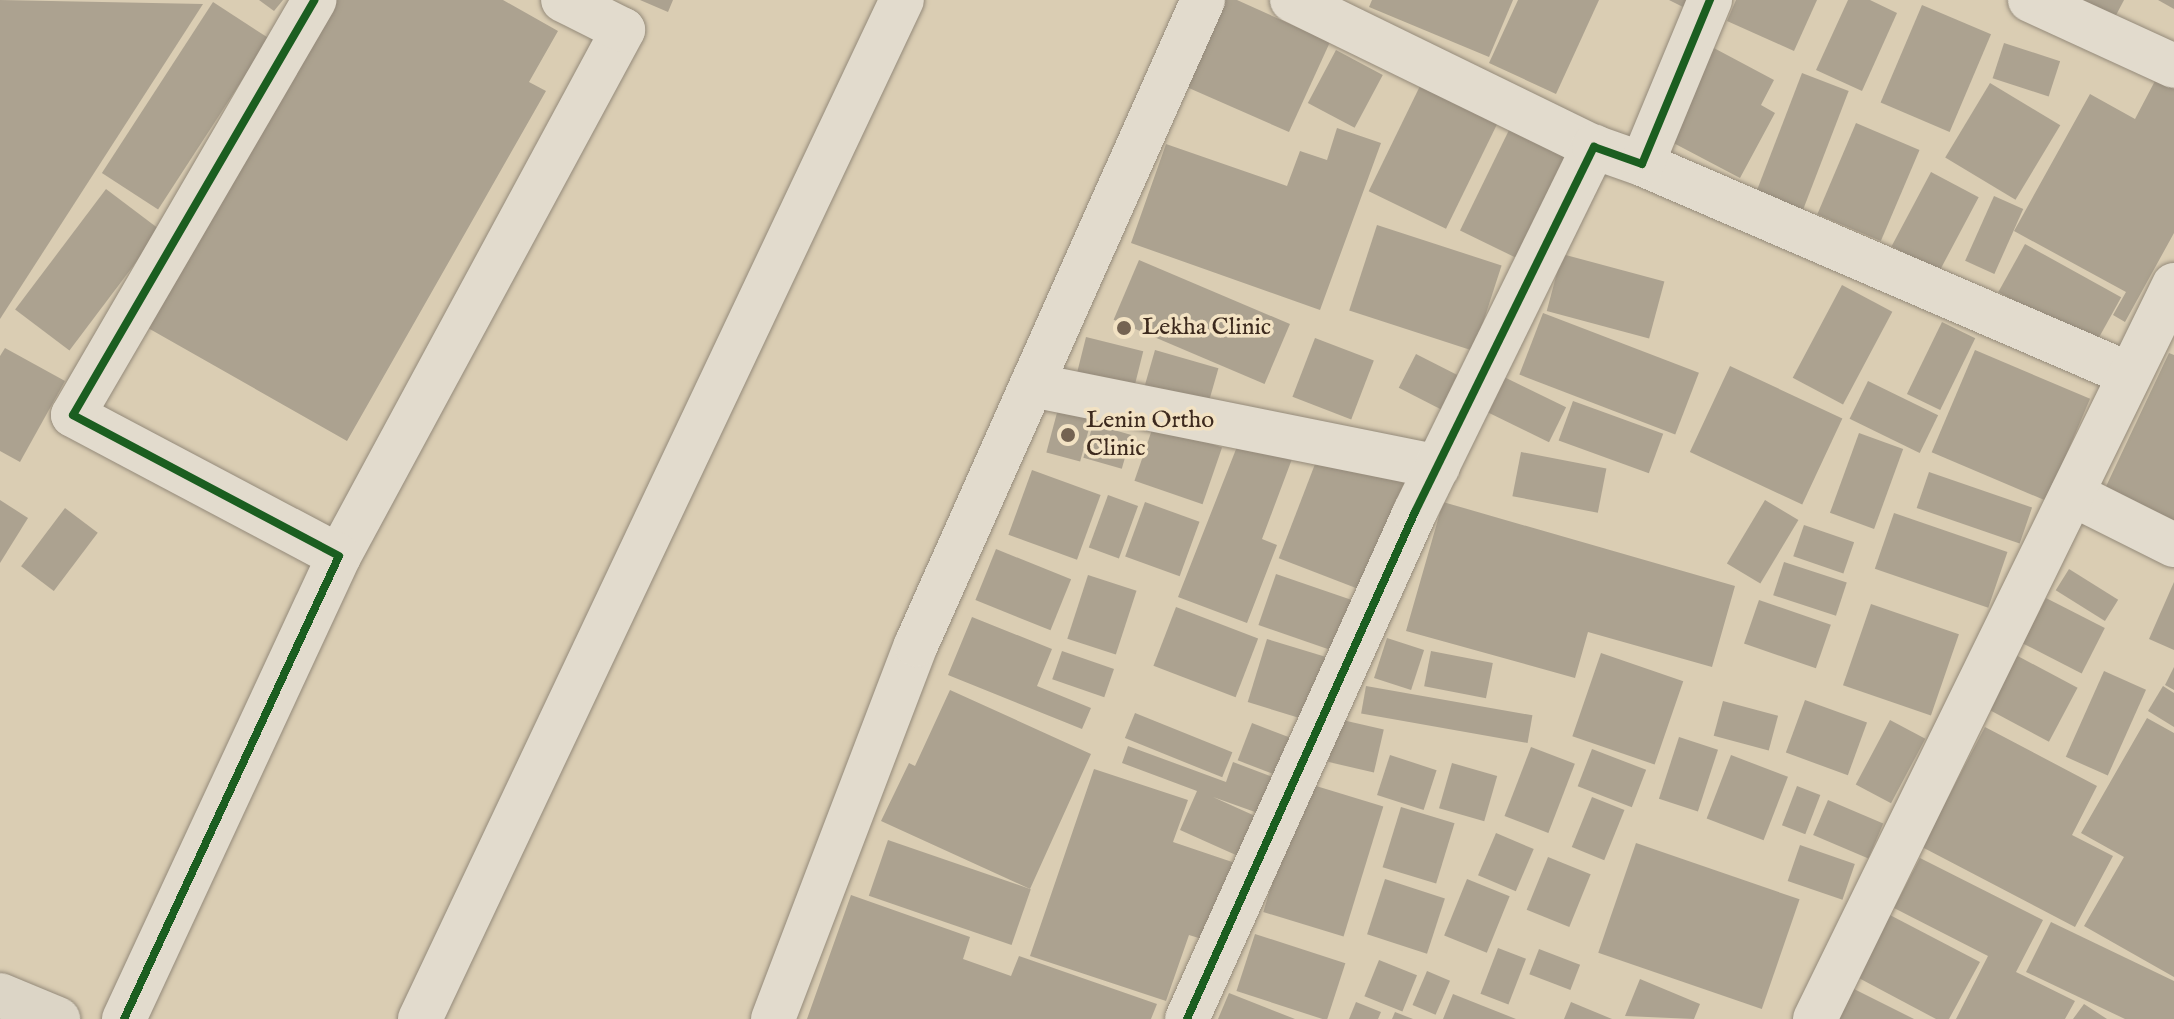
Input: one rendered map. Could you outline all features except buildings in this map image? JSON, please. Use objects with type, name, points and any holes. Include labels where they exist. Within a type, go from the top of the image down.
[{"type":"main road","points":[[0,995],[58,1019]]},
{"type":"street","points":[[315,0],[73,415],[339,556]]},
{"type":"street","points":[[124,1019],[339,556],[623,30],[563,0]]},
{"type":"street","points":[[420,1019],[902,0]]},
{"type":"street","points":[[773,1019],[916,645],[1203,0]]},
{"type":"street","points":[[1292,0],[1594,147],[1642,164],[2129,374]]},
{"type":"street","points":[[1642,164],[1710,0]]},
{"type":"street","points":[[2030,0],[2174,66]]},
{"type":"street","points":[[1187,1019],[1438,467],[1594,147]]},
{"type":"street","points":[[1815,1019],[2174,285]]},
{"type":"street","points":[[1032,385],[1438,467]]},
{"type":"street","points":[[2072,494],[2174,545]]},
{"type":"cycle path","points":[[124,1019],[339,556],[73,415],[315,0]]},
{"type":"cycle path","points":[[1187,1019],[1415,512],[1594,147],[1642,164],[1710,0]]},
{"type":"place","name":"Lekha Clinic","points":[[1124,328]]},
{"type":"place","name":"Lenin Ortho Clinic","points":[[1068,435]]}]
